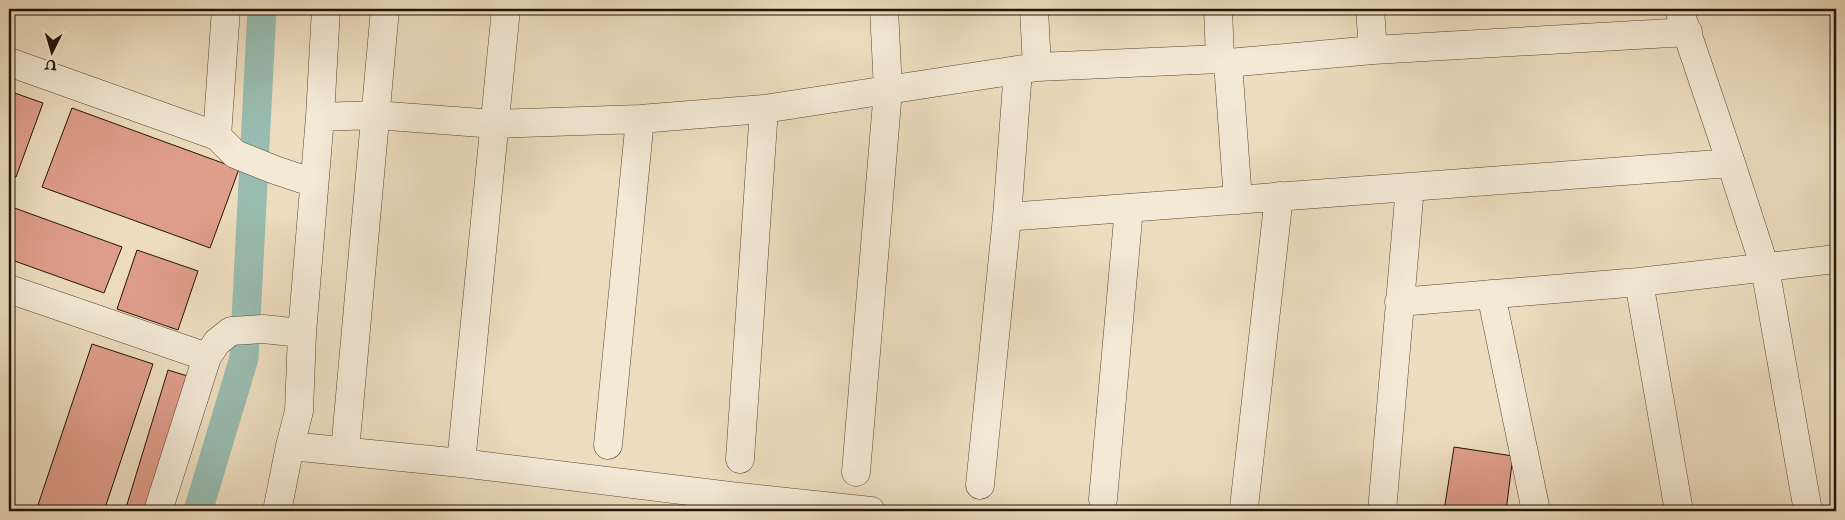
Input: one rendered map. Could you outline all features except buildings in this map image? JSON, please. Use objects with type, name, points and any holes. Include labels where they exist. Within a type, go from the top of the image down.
[{"type":"street","points":[[226,9],[226,145]]},
{"type":"street","points":[[276,511],[299,411],[302,333],[320,117],[326,9]]},
{"type":"street","points":[[345,451],[385,9]]},
{"type":"street","points":[[461,463],[506,9]]},
{"type":"street","points":[[856,472],[888,90],[884,9]]},
{"type":"street","points":[[980,485],[1007,217],[1034,9]]},
{"type":"street","points":[[1218,9],[1238,200]]},
{"type":"street","points":[[1370,9],[1373,50]]},
{"type":"street","points":[[320,117],[375,115],[495,124],[640,119],[764,109],[1027,68],[1224,61],[1373,50],[1683,20],[1765,268],[1808,511]]},
{"type":"street","points":[[9,62],[226,145],[275,170],[314,183]]},
{"type":"street","points":[[740,459],[764,109]]},
{"type":"street","points":[[608,445],[640,119]]},
{"type":"street","points":[[1007,217],[1731,163]]},
{"type":"street","points":[[1382,511],[1410,186]]},
{"type":"street","points":[[1244,507],[1279,196]]},
{"type":"street","points":[[1103,499],[1129,208]]},
{"type":"street","points":[[1400,302],[1639,282],[1836,259]]},
{"type":"street","points":[[1639,282],[1679,511]]},
{"type":"street","points":[[9,289],[207,357]]},
{"type":"street","points":[[1491,294],[1536,511]]},
{"type":"street","points":[[158,511],[207,357],[217,342],[231,332],[263,329],[302,333]]},
{"type":"street","points":[[290,446],[461,463],[728,504],[871,511]]},
{"type":"waterway","points":[[198,511],[244,358],[262,9]]}]
